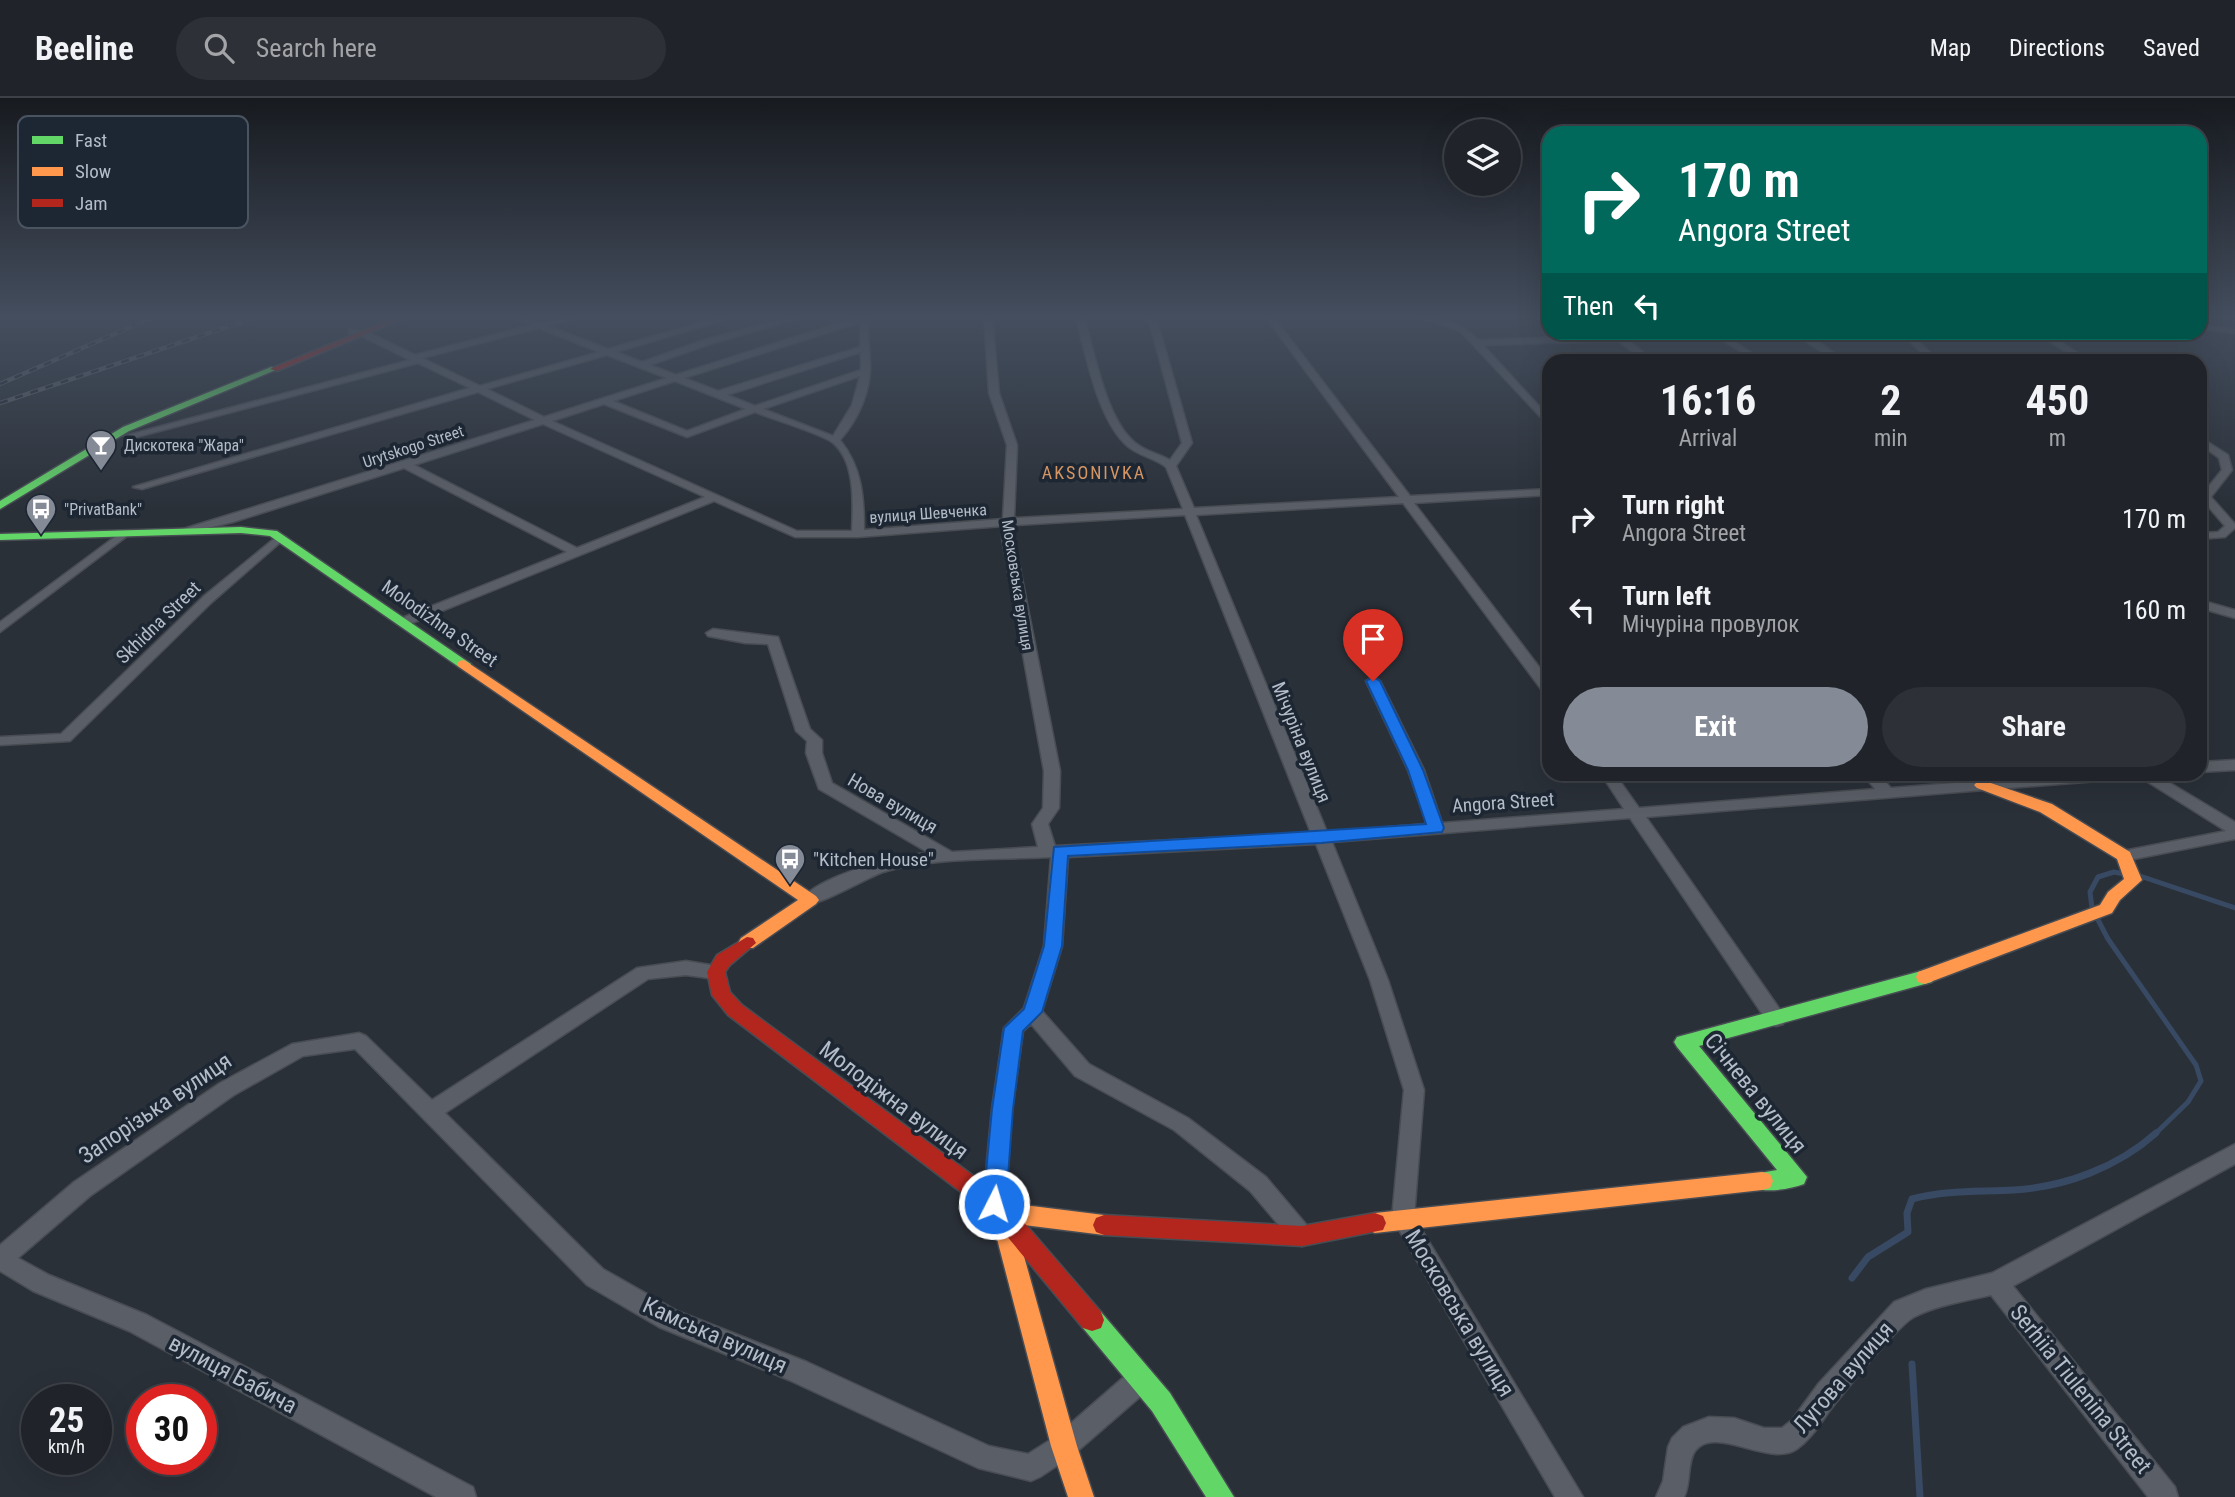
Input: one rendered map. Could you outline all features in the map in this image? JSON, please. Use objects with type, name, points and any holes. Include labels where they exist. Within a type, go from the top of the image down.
[{"type":"street","points":[[0,499],[110,430],[235,380]]},
{"type":"street","points":[[0,506],[113,435],[242,380]]},
{"type":"street","points":[[129,436],[337,380]]},
{"type":"street","name":"вулиця Шевченка","points":[[460,380],[795,534],[858,534],[1542,492]]},
{"type":"street","points":[[138,487],[509,380]]},
{"type":"street","name":"Urytskogo Street","points":[[169,533],[229,520],[672,380]]},
{"type":"street","points":[[680,380],[761,409],[835,440],[854,463],[858,488],[858,534]]},
{"type":"street","points":[[719,394],[763,380]]},
{"type":"street","points":[[605,401],[687,433],[761,409],[832,380]]},
{"type":"street","points":[[835,440],[843,432],[856,404],[863,380]]},
{"type":"street","name":"Московська вулиця","points":[[993,380],[998,414],[1012,446],[1006,523],[1052,771],[1051,808],[1040,824],[1054,852],[1053,946],[1032,1012],[1014,1028],[1002,1109],[998,1208],[1077,1223],[1302,1236],[1403,1218],[1570,1497]]},
{"type":"street","points":[[1100,380],[1115,427],[1138,449],[1158,456],[1171,466],[1187,443],[1170,380]]},
{"type":"street","points":[[1317,380],[1542,681]]},
{"type":"street","points":[[1511,380],[1542,415]]},
{"type":"street","points":[[2207,445],[2224,457],[2227,470],[2207,496]]},
{"type":"street","points":[[406,465],[576,553]]},
{"type":"street","name":"Мічуріна вулиця","points":[[1171,466],[1379,980],[1414,1090],[1403,1218]]},
{"type":"street","points":[[402,623],[713,498]]},
{"type":"street","points":[[2207,498],[2231,526],[2221,535],[2207,536]]},
{"type":"street","name":"Molodizhna Street","points":[[0,537],[254,530],[280,537],[810,900]]},
{"type":"street","points":[[0,628],[123,534]]},
{"type":"street","name":"Skhidna Street","points":[[0,741],[65,738],[208,600],[280,537]]},
{"type":"street","points":[[2207,606],[2235,614]]},
{"type":"street","name":"Нова вулиця","points":[[713,633],[745,639],[773,640],[803,731],[815,740],[814,753],[825,786],[950,858]]},
{"type":"street","points":[[1373,681],[1416,770],[1436,828]]},
{"type":"street","points":[[2207,767],[2235,765]]},
{"type":"street","points":[[1613,781],[1776,1019]]},
{"type":"street","points":[[1876,781],[1887,793]]},
{"type":"street","name":"Angora Street","points":[[810,900],[852,876],[886,864],[950,858],[1321,838],[2033,781]]},
{"type":"street","points":[[2156,781],[2235,831]]},
{"type":"street","points":[[1982,785],[2046,808],[2128,867],[2235,831]]},
{"type":"street","name":"Січнева вулиця","points":[[1403,1218],[1796,1177],[1684,1042],[1907,984],[2084,918],[2106,909],[2128,867]]},
{"type":"street","points":[[432,1111],[644,973],[668,968],[716,972],[723,960],[736,949],[810,900]]},
{"type":"street","name":"Молодіжна вулиця","points":[[716,972],[721,995],[735,1010],[998,1208],[1161,1402],[1221,1497]]},
{"type":"street","points":[[1032,1012],[1082,1069],[1181,1124],[1258,1184],[1302,1236]]},
{"type":"street","name":"Камська вулиця","points":[[359,1041],[432,1111],[595,1277],[668,1319],[798,1371],[987,1459],[1031,1468],[1064,1447],[1141,1379]]},
{"type":"street","name":"Запорізька вулиця","points":[[0,1259],[82,1189],[227,1089],[299,1049],[359,1041]]},
{"type":"street","name":"Лугова вулиця","points":[[1669,1497],[1676,1485],[1681,1447],[1692,1436],[1709,1430],[1734,1431],[1764,1441],[1786,1441],[1801,1429],[1828,1392],[1902,1310],[1926,1300],[1996,1283],[2235,1153]]},
{"type":"street","points":[[998,1208],[1064,1447],[1081,1497]]},
{"type":"street","name":"вулиця Бабича","points":[[0,1259],[41,1283],[138,1323],[463,1497]]},
{"type":"street","name":"Serhiia Tiulenina Street","points":[[1996,1283],[2165,1497]]},
{"type":"waterway","points":[[2092,908],[2090,892],[2098,877],[2114,872],[2124,874]]},
{"type":"waterway","points":[[2140,876],[2235,908]]},
{"type":"waterway","points":[[2096,916],[2108,939],[2196,1065],[2201,1081],[2188,1102],[2154,1135]]},
{"type":"waterway","points":[[1852,1278],[1868,1257],[1908,1232],[1907,1213],[1912,1199],[1950,1193],[2033,1188],[2071,1180],[2125,1156],[2156,1133]]},
{"type":"waterway","points":[[1912,1364],[1920,1497]]},
{"type":"railway","points":[[0,384],[9,380]]},
{"type":"railway","points":[[0,403],[68,380]]},
{"type":"traffic: fast","points":[[0,506],[126,429],[246,380]]},
{"type":"traffic: fast","points":[[0,537],[241,530],[273,533],[464,664]]},
{"type":"traffic: fast","points":[[1762,1181],[1796,1177],[1684,1042],[1925,977]]},
{"type":"traffic: fast","points":[[1092,1320],[1161,1402],[1221,1497]]},
{"type":"traffic: slow","points":[[464,664],[810,900],[747,943]]},
{"type":"traffic: slow","points":[[1925,977],[2106,909],[2114,896],[2133,880],[2124,856],[2046,808],[1982,785]]},
{"type":"traffic: slow","points":[[1375,1223],[1762,1181]]},
{"type":"traffic: slow","points":[[1081,1497],[1064,1446],[1001,1212],[1104,1225]]},
{"type":"traffic: jam","points":[[747,943],[723,960],[716,972],[721,995],[735,1010],[994,1204],[1092,1320]]},
{"type":"traffic: jam","points":[[1104,1225],[1302,1236],[1375,1223]]},
{"type":"place","name":"Дискотека \"Жара\"","points":[[101,472]]},
{"type":"place","name":"\"PrivatBank\"","points":[[41,536]]},
{"type":"place","name":"\"Kitchen House\"","points":[[790,886]]},
{"type":"district","name":"AKSONІVKA","points":[[1094,473]]},
{"type":"route","points":[[994,1204],[1002,1109],[1014,1028],[1032,1012],[1053,946],[1061,877],[1060,851],[1321,838],[1436,828],[1416,770],[1373,681]]}]
